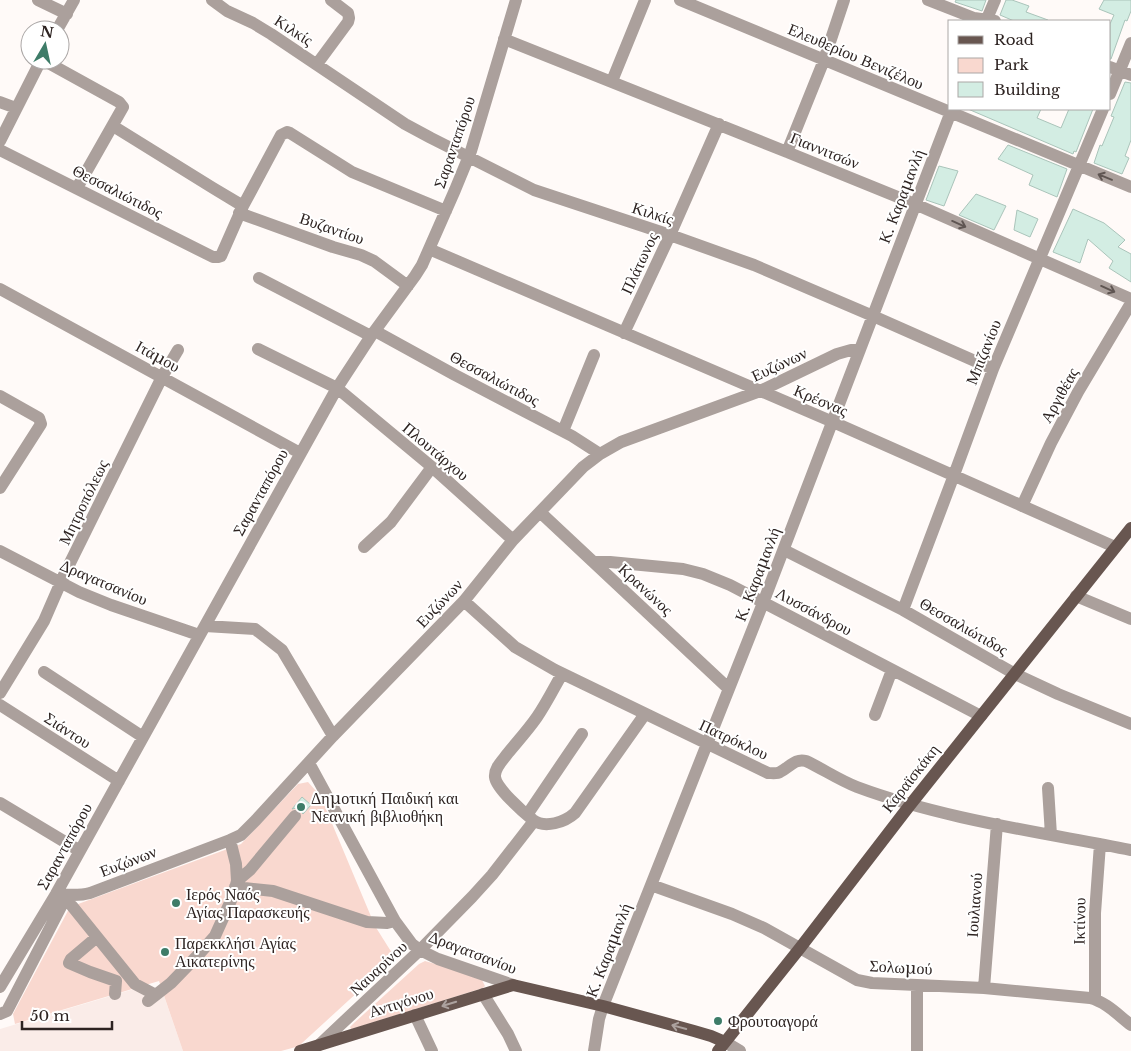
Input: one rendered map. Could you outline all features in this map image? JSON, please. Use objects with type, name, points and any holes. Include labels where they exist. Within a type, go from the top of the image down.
[{"type":"main road","name":"Καραϊσκάκη","points":[[721,1047],[910,805],[1131,528]]},
{"type":"main road","name":"Δραγατσανίου","points":[[512,985],[603,1006],[711,1036],[721,1047]]},
{"type":"main road","name":"Αντιγόνου","points":[[300,1051],[512,985]]},
{"type":"street","points":[[38,0],[67,14]]},
{"type":"street","points":[[64,20],[74,0]]},
{"type":"street","name":"Κιλκίς","points":[[212,0],[227,11],[253,23],[317,64],[405,124],[468,158],[534,190],[744,261],[993,370]]},
{"type":"street","name":"Κιλκίς","points":[[317,64],[349,18],[348,13],[331,0]]},
{"type":"street","name":"Σαρανταπόρου","points":[[0,987],[65,899],[80,851],[337,388],[373,334],[419,271],[468,158],[516,0]]},
{"type":"street","points":[[612,81],[645,0]]},
{"type":"street","name":"Ελευθερίου Βενιζέλου","points":[[680,0],[948,110]]},
{"type":"street","points":[[787,152],[824,60],[844,0]]},
{"type":"street","points":[[928,0],[974,18],[985,20]]},
{"type":"street","points":[[990,20],[994,0]]},
{"type":"street","name":"Γιαννιτσών","points":[[504,39],[915,204],[1131,299]]},
{"type":"street","points":[[1111,92],[1131,43]]},
{"type":"street","points":[[0,141],[37,70]]},
{"type":"street","points":[[60,70],[119,102],[123,107],[77,188]]},
{"type":"street","points":[[0,102],[16,108]]},
{"type":"street","name":"Μπιζανίου","points":[[903,610],[993,370],[1104,110]]},
{"type":"street","name":"Ελευθερίου Βενιζέλου","points":[[951,111],[1131,187]]},
{"type":"street","name":"Κ. Καραμανλή","points":[[594,1051],[603,1006],[784,550],[951,111]]},
{"type":"street","name":"Πλάτωνος","points":[[624,333],[719,124]]},
{"type":"street","name":"Βυζαντίου","points":[[113,126],[213,188],[241,209],[333,247],[361,255],[408,286]]},
{"type":"street","points":[[241,209],[281,134],[287,132],[352,172],[446,211]]},
{"type":"street","name":"Θεσσαλιώτιδος","points":[[0,150],[213,257],[218,258],[221,256],[241,209]]},
{"type":"street","name":"Κρέσνας","points":[[429,250],[833,422],[1115,547]]},
{"type":"street","name":"Θεσσαλιώτιδος","points":[[259,278],[563,431],[600,454]]},
{"type":"street","name":"Ιτάμου","points":[[0,289],[300,453]]},
{"type":"street","name":"Αργιθέας","points":[[1022,506],[1078,392],[1131,303]]},
{"type":"street","name":"Πλουτάρχου","points":[[258,349],[337,388],[432,468],[513,540]]},
{"type":"street","name":"Μητροπόλεως","points":[[0,693],[44,621],[61,582],[162,377],[178,350]]},
{"type":"street","name":"Ευζώνων","points":[[65,899],[90,893],[230,840],[240,834],[256,820],[333,736],[464,601],[513,540],[583,467],[600,454],[621,442],[760,392],[837,354],[851,350],[860,350]]},
{"type":"street","points":[[563,431],[594,355]]},
{"type":"street","points":[[0,396],[39,418],[41,424],[0,488]]},
{"type":"street","points":[[364,547],[391,522],[432,468]]},
{"type":"street","name":"Κρανώνος","points":[[540,512],[729,689]]},
{"type":"street","name":"Δραγατσανίου","points":[[0,550],[104,602],[202,631],[255,629],[282,650],[333,736]]},
{"type":"street","name":"Θεσσαλιώτιδος","points":[[784,550],[903,610],[1015,674],[1131,724]]},
{"type":"street","name":"Λυσσάνδρου","points":[[594,562],[693,571],[716,579],[981,716]]},
{"type":"street","points":[[1076,596],[1131,619]]},
{"type":"street","name":"Πατρόκλου","points":[[464,601],[515,647],[562,674],[768,773],[779,773],[796,760],[801,759],[854,786],[910,805],[1131,850]]},
{"type":"street","points":[[875,715],[892,670]]},
{"type":"street","points":[[44,672],[143,737]]},
{"type":"street","points":[[562,674],[536,718],[501,761],[495,772],[496,782],[502,790],[530,818],[540,824],[551,824],[564,820],[575,813],[645,714]]},
{"type":"street","name":"Σιάντου","points":[[0,705],[119,781]]},
{"type":"street","name":"Ναυαρίνου","points":[[320,1045],[420,950],[492,875],[582,734]]},
{"type":"street","name":"Δραγατσανίου","points":[[308,763],[395,921],[412,944],[438,959],[512,985]]},
{"type":"street","points":[[1048,788],[1051,835]]},
{"type":"street","points":[[0,803],[80,851]]},
{"type":"street","points":[[236,884],[295,816]]},
{"type":"street","name":"Ιουλιανού","points":[[984,988],[997,824]]},
{"type":"street","points":[[0,1014],[7,1011],[65,899],[135,984],[152,998],[182,973],[215,936],[228,908],[236,884],[236,864],[230,840]]},
{"type":"street","name":"Ικτίνου","points":[[1095,999],[1095,913],[1100,844]]},
{"type":"street","points":[[236,884],[274,891],[367,922],[387,923],[395,921]]},
{"type":"street","name":"Σολωμού","points":[[651,885],[732,914],[764,928],[857,980],[872,983],[984,988],[1083,997],[1095,999],[1106,1005],[1131,1025]]},
{"type":"street","points":[[97,937],[71,959],[70,963],[116,981],[115,994]]},
{"type":"street","points":[[917,984],[917,1051]]},
{"type":"street","points":[[483,994],[508,1034],[516,1051]]},
{"type":"street","points":[[415,1015],[432,1051]]},
{"type":"street","points":[[721,1047],[740,1051]]},
{"type":"shaded area","points":[[144,986],[164,996],[183,1051],[0,1051],[0,1029]]},
{"type":"green space","points":[[308,782],[323,802],[375,926],[392,953],[391,959],[384,968],[301,1044],[281,1051],[183,1051],[159,981],[15,1024],[13,1014],[70,907],[241,844],[298,784]]},
{"type":"green space","points":[[425,961],[477,976],[481,978],[485,986],[351,1029],[350,1027],[354,1023],[419,964]]},
{"type":"building","points":[[956,0],[986,0],[982,11],[955,2]]},
{"type":"building","points":[[1006,0],[1012,0],[1029,6],[1026,12],[1048,20],[1012,20],[1000,15]]},
{"type":"building","points":[[1104,0],[1131,0],[1131,11],[1127,21],[1125,20],[1111,59],[1111,22],[1114,15],[1099,9]]},
{"type":"building","points":[[1125,82],[1131,83],[1131,140],[1125,156],[1129,158],[1122,174],[1094,163],[1100,145],[1102,146],[1114,117],[1111,116]]},
{"type":"building","points":[[970,110],[1041,110],[1037,118],[1061,128],[1069,110],[1093,110],[1076,152],[1074,151],[1073,154]]},
{"type":"building","points":[[1008,145],[1067,169],[1057,197],[1029,185],[1033,175],[998,159]]},
{"type":"building","points":[[939,166],[958,171],[944,206],[926,200]]},
{"type":"building","points":[[976,194],[1006,206],[994,230],[959,215]]},
{"type":"building","points":[[1073,209],[1104,223],[1125,240],[1118,247],[1131,254],[1131,282],[1109,268],[1113,261],[1088,239],[1080,263],[1053,252]]},
{"type":"building","points":[[1017,210],[1038,219],[1030,237],[1014,230]]},
{"type":"building","name":"Δημοτική Παιδική και Νεανική βιβλιοθήκη","points":[[302,797],[311,805],[303,814],[296,808],[292,809]]},
{"type":"place","name":"Δημοτική Παιδική και Νεανική βιβλιοθήκη","points":[[301,807]]},
{"type":"place","name":"Ιερός Ναός Αγίας Παρασκευής","points":[[176,903]]},
{"type":"place","name":"Παρεκκλήσι Αγίας Αικατερίνης","points":[[165,952]]},
{"type":"place","name":"Φρουτοαγορά","points":[[718,1021]]}]
